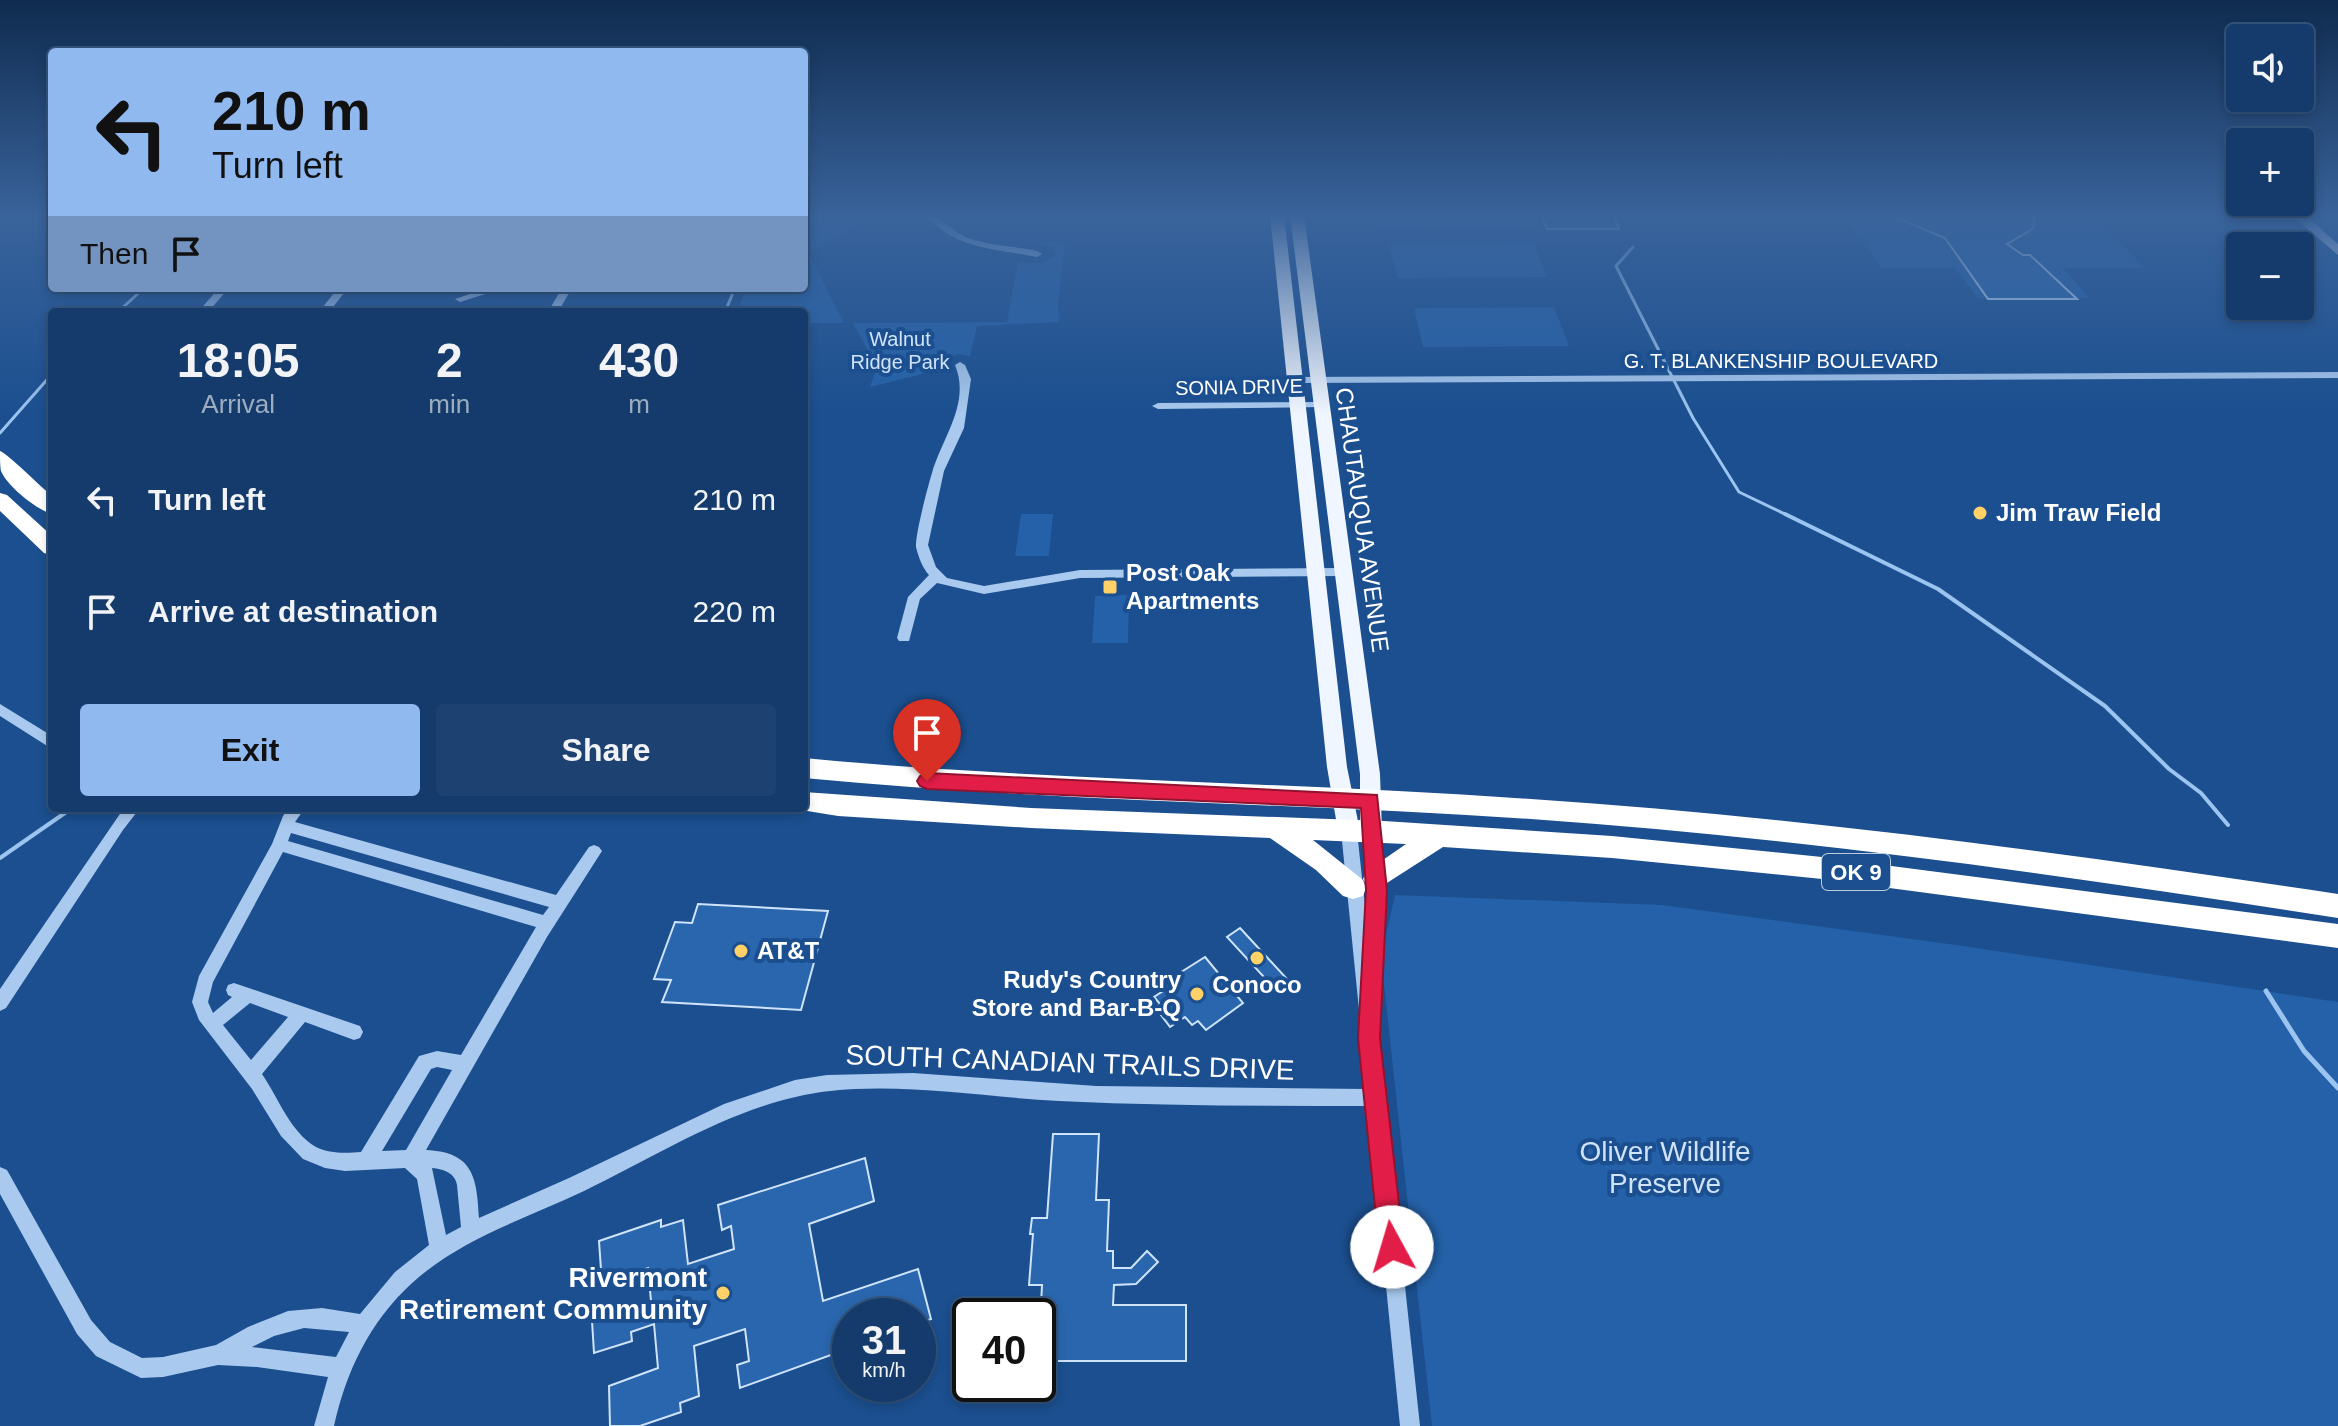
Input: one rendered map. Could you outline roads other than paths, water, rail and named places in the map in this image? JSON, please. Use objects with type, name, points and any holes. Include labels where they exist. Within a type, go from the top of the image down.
[{"type":"highway","points":[[3,461],[18,479],[48,504]]},
{"type":"highway","points":[[0,500],[48,544]]},
{"type":"highway","name":"OK 9","points":[[808,768],[927,781],[1532,809],[1755,828],[2167,879],[2338,906]]},
{"type":"highway","name":"OK 9","points":[[808,802],[1031,818],[1360,831],[1612,847],[1822,868],[2338,936]]},
{"type":"highway","points":[[1275,828],[1325,862],[1365,883],[1440,835]]},
{"type":"main road","name":"CHAUTAUQUA AVENUE","points":[[1284,282],[1343,799],[1360,831]]},
{"type":"main road","name":"CHAUTAUQUA AVENUE","points":[[1305,282],[1370,800],[1360,831]]},
{"type":"street","points":[[206,308],[220,292]]},
{"type":"street","points":[[327,308],[340,292]]},
{"type":"street","points":[[460,299],[485,292]]},
{"type":"street","points":[[960,365],[966,379],[958,428],[938,471],[922,545],[926,561],[936,576],[964,588],[984,590],[1065,575],[1343,572]]},
{"type":"street","name":"G. T. BLANKENSHIP BOULEVARD","points":[[1295,380],[2338,375]]},
{"type":"street","name":"G. T. BLANKENSHIP BOULEVARD","points":[[2267,377],[2338,382]]},
{"type":"street","name":"SONIA DRIVE","points":[[1158,406],[1321,405]]},
{"type":"street","points":[[904,638],[914,597],[936,576]]},
{"type":"street","points":[[0,709],[48,740]]},
{"type":"street","points":[[0,1003],[130,812]]},
{"type":"street","points":[[295,812],[205,981],[200,1002],[212,1024],[251,1074],[292,1136],[309,1153],[340,1162],[437,1158],[457,1166],[465,1175],[471,1234]]},
{"type":"street","points":[[286,826],[560,903]]},
{"type":"street","points":[[1360,831],[1365,883],[1369,1038],[1410,1426]]},
{"type":"street","points":[[1360,831],[1365,883],[1369,1038]]},
{"type":"street","points":[[279,845],[547,923]]},
{"type":"street","points":[[410,1160],[547,923],[594,851]]},
{"type":"street","points":[[212,1024],[240,992],[354,1032]]},
{"type":"street","points":[[251,1074],[301,1014]]},
{"type":"street","points":[[366,1161],[425,1062],[437,1059],[466,1064]]},
{"type":"street","name":"SOUTH CANADIAN TRAILS DRIVE","points":[[324,1426],[339,1368],[364,1325],[402,1279],[440,1251],[471,1234],[701,1125],[764,1099],[813,1085],[846,1081],[1112,1095],[1376,1098]]},
{"type":"street","points":[[410,1160],[425,1174],[440,1251]]},
{"type":"street","points":[[0,1176],[84,1327],[103,1349],[141,1368],[163,1367],[218,1355],[339,1368]]},
{"type":"street","points":[[218,1355],[253,1333],[306,1316],[331,1317],[364,1325]]},
{"type":"waterway","points":[[1624,282],[1693,418],[1739,492],[1789,516]]},
{"type":"waterway","points":[[122,308],[140,292]]},
{"type":"waterway","points":[[727,308],[733,292]]},
{"type":"waterway","points":[[0,433],[48,379]]},
{"type":"waterway","points":[[1785,514],[1938,589],[2105,706],[2169,769],[2201,793],[2228,825]]},
{"type":"waterway","points":[[0,858],[66,812]]},
{"type":"waterway","points":[[2266,991],[2304,1051],[2338,1088]]},
{"type":"place","name":"Jim Traw Field","points":[[1980,513]]},
{"type":"place","name":"Post Oak Apartments","points":[[1110,587]]},
{"type":"place","name":"AT&T","points":[[741,951]]},
{"type":"place","name":"Conoco","points":[[1257,958]]},
{"type":"place","name":"Rudy's Country Store and Bar-B-Q","points":[[1197,994]]},
{"type":"place","name":"Rivermont Retirement Community","points":[[723,1293]]},
{"type":"park label","name":"Walnut Ridge Park","points":[[900,350]]},
{"type":"park label","name":"Oliver Wildlife Preserve","points":[[1665,1167]]}]
